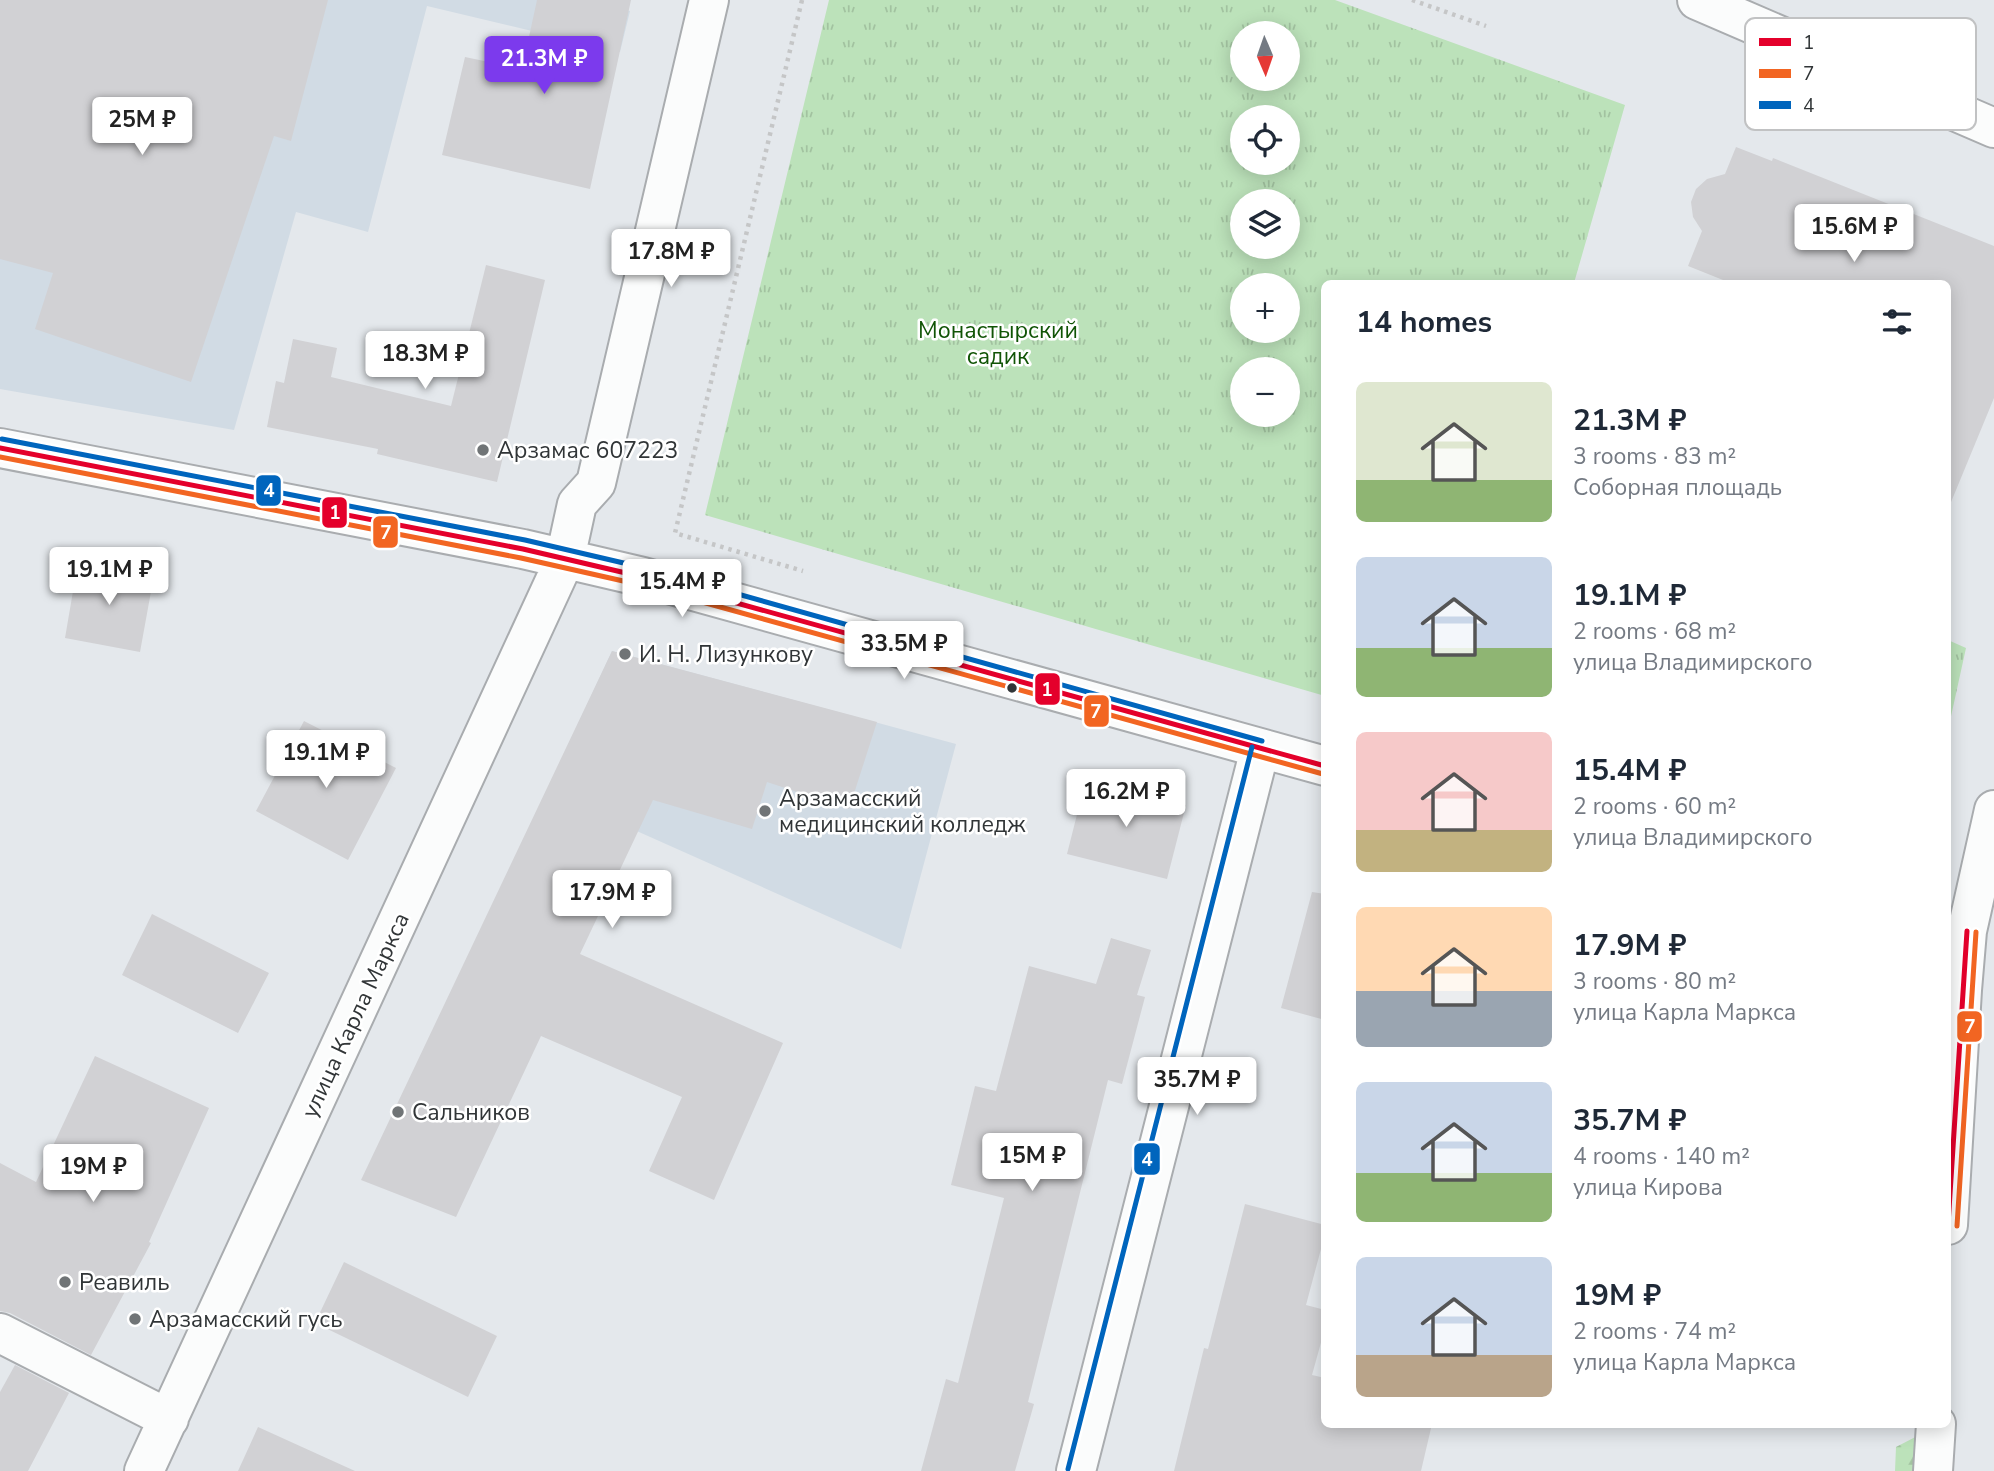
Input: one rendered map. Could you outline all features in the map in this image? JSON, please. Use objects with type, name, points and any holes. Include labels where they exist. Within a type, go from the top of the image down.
[{"type":"street","name":"улица Карла Маркса","points":[[144,1471],[565,559],[695,0]]},
{"type":"street","points":[[577,503],[596,483],[709,0]]},
{"type":"street","points":[[1700,1],[1745,20]]},
{"type":"street","points":[[1976,120],[1994,128]]},
{"type":"street","points":[[0,448],[565,559],[643,578],[1321,765]]},
{"type":"street","points":[[1076,1471],[1260,749]]},
{"type":"street","points":[[1951,1175],[1962,990],[1970,931],[1994,810]]},
{"type":"street","points":[[0,1333],[169,1419]]},
{"type":"street","points":[[1933,1471],[1936,1428]]},
{"type":"path","points":[[802,0],[675,533],[808,573]]},
{"type":"path","points":[[1412,0],[1486,26]]},
{"type":"shaded area","points":[[0,0],[580,0],[630,11],[620,52],[427,6],[368,232],[296,212],[234,430],[0,389]]},
{"type":"shaded area","name":"Арзамасский медицинский колледж","points":[[612,651],[956,744],[901,949],[547,791]]},
{"type":"green space","name":"Монастырский садик","points":[[829,0],[1335,0],[1625,105],[1575,280],[1321,280],[1321,695],[705,515]]},
{"type":"green space","points":[[1951,641],[1966,648],[1951,716]]},
{"type":"green space","points":[[1925,1432],[1923,1471],[1895,1471],[1896,1447]]},
{"type":"building","points":[[0,0],[328,0],[291,141],[274,136],[191,382],[35,329],[53,273],[0,259]]},
{"type":"building","points":[[537,0],[631,0],[590,189],[442,155],[465,57],[522,69]]},
{"type":"building","points":[[1736,147],[1772,161],[1773,158],[1994,246],[1994,398],[1951,502],[1951,280],[1723,280],[1688,266],[1702,231],[1693,217],[1691,202],[1696,189],[1707,179],[1725,174]]},
{"type":"building","points":[[486,265],[545,280],[497,482],[377,454],[378,449],[267,427],[276,381],[284,383],[293,339],[337,348],[331,377],[451,406]]},
{"type":"building","points":[[78,562],[154,575],[140,652],[65,638]]},
{"type":"building","points":[[612,651],[877,722],[849,809],[767,782],[752,829],[653,800],[580,954],[783,1043],[714,1200],[649,1171],[682,1097],[541,1036],[456,1217],[361,1180]]},
{"type":"building","points":[[304,721],[396,768],[348,860],[256,811]]},
{"type":"building","points":[[1086,779],[1186,805],[1167,879],[1067,854]]},
{"type":"building","points":[[1312,892],[1321,893],[1321,1019],[1281,1008]]},
{"type":"building","points":[[152,914],[269,973],[238,1033],[122,975]]},
{"type":"building","points":[[1111,938],[1151,950],[1137,995],[1145,997],[1122,1084],[1108,1080],[1028,1402],[1034,1404],[1015,1471],[921,1471],[946,1379],[958,1383],[1004,1198],[951,1185],[975,1086],[996,1091],[1029,966],[1096,984]]},
{"type":"building","points":[[95,1056],[209,1108],[149,1242],[151,1243],[91,1355],[10,1313],[0,1311],[0,1163],[36,1182]]},
{"type":"building","points":[[1245,1204],[1321,1224],[1321,1249],[1306,1305],[1321,1309],[1321,1342],[1312,1375],[1321,1377],[1321,1428],[1431,1428],[1421,1471],[1174,1471],[1204,1348],[1208,1349]]},
{"type":"building","points":[[344,1262],[497,1336],[468,1397],[315,1323]]},
{"type":"building","points":[[15,1365],[69,1393],[28,1471],[0,1471],[0,1392]]},
{"type":"building","points":[[258,1427],[355,1471],[238,1471]]},
{"type":"transit line","name":"4","points":[[2,439],[525,540],[645,568],[1262,741]]},
{"type":"transit line","name":"1","points":[[0,448],[523,549],[643,577],[1321,765]]},
{"type":"transit line","name":"7","points":[[0,457],[521,558],[641,585],[1321,773]]},
{"type":"transit line","name":"4","points":[[1068,1469],[1252,747]]},
{"type":"transit line","name":"1","points":[[1951,1179],[1967,931]]},
{"type":"transit line","name":"7","points":[[1957,1226],[1976,932]]},
{"type":"place","name":"Арзамас 607223","points":[[483,450]]},
{"type":"place","name":"И. Н. Лизункову","points":[[625,654]]},
{"type":"place","name":"Арзамасский медицинский колледж","points":[[765,811]]},
{"type":"place","name":"Сальников","points":[[398,1112]]},
{"type":"place","name":"Реавиль","points":[[65,1282]]},
{"type":"place","name":"Арзамасский гусь","points":[[135,1319]]}]
